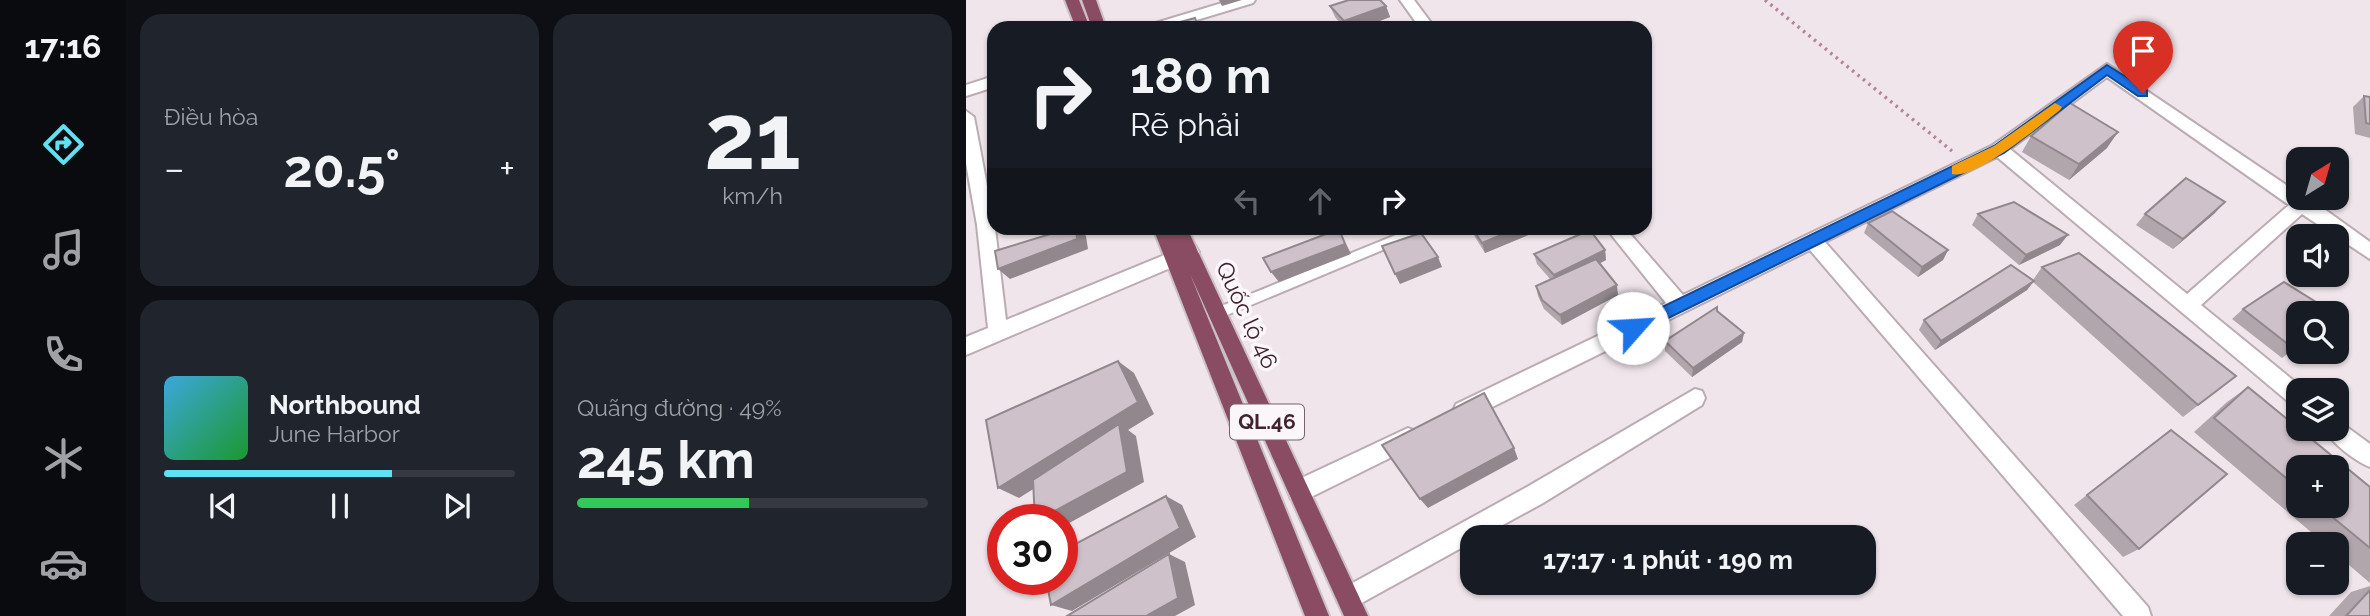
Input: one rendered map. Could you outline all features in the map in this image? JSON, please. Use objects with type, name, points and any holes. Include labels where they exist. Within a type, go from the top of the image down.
[{"type":"highway","points":[[1072,0],[1080,21]]},
{"type":"highway","points":[[1089,0],[1096,21]]},
{"type":"highway","name":"Quốc lộ 46","points":[[1168,235],[1217,313],[1352,607]]},
{"type":"highway","name":"Quốc lộ 46","points":[[1179,235],[1182,255],[1317,616]]},
{"type":"street","points":[[1178,21],[1248,0]]},
{"type":"street","points":[[1407,0],[1423,21]]},
{"type":"street","points":[[1446,419],[1814,242],[1999,149],[2107,69],[2286,191]]},
{"type":"street","points":[[966,91],[987,84]]},
{"type":"street","points":[[966,117],[984,214],[998,332]]},
{"type":"street","points":[[1999,149],[2286,387]]},
{"type":"street","points":[[2187,305],[2295,210]]},
{"type":"street","points":[[2313,210],[2370,252]]},
{"type":"street","points":[[1621,235],[1681,305]]},
{"type":"street","points":[[1814,242],[2138,616]]},
{"type":"street","points":[[966,346],[1182,255]]},
{"type":"street","points":[[1352,607],[1695,398]]},
{"type":"street","points":[[1298,491],[1422,431]]},
{"type":"street","points":[[2349,440],[2370,457]]},
{"type":"lane","points":[[1217,313],[1407,235]]},
{"type":"path","points":[[1765,0],[1953,152]]},
{"type":"building","points":[[1349,0],[1380,0],[1386,6],[1344,21],[1330,6]]},
{"type":"building","points":[[2364,96],[2370,97],[2370,124],[2366,123]]},
{"type":"building","points":[[2070,103],[2118,132],[2079,164],[2031,136]]},
{"type":"building","points":[[2186,178],[2225,202],[2183,239],[2145,214]]},
{"type":"building","points":[[2014,202],[2068,235],[2026,255],[1978,214]]},
{"type":"building","points":[[1892,211],[1948,250],[1922,267],[1868,223]]},
{"type":"building","points":[[1047,235],[1077,235],[1077,239],[998,269],[995,251]]},
{"type":"building","points":[[1323,235],[1341,235],[1345,244],[1271,272],[1263,258]]},
{"type":"building","points":[[1422,235],[1438,257],[1395,274],[1382,246]]},
{"type":"building","points":[[1477,235],[1501,235],[1482,243]]},
{"type":"building","points":[[1578,235],[1594,235],[1605,250],[1554,275],[1534,254]]},
{"type":"building","points":[[2079,253],[2236,376],[2198,405],[2042,267]]},
{"type":"building","points":[[1596,259],[1617,285],[1560,315],[1542,300],[1536,286]]},
{"type":"building","points":[[2011,265],[2034,281],[1941,341],[1924,320]]},
{"type":"building","points":[[2284,282],[2286,287],[2292,287],[2314,301],[2286,301],[2286,343],[2243,309]]},
{"type":"building","points":[[1717,307],[1717,311],[1744,333],[1693,368],[1665,341]]},
{"type":"building","points":[[1118,361],[1138,402],[998,488],[986,420]]},
{"type":"building","points":[[2248,387],[2286,418],[2286,441],[2314,441],[2331,455],[2286,455],[2286,478],[2214,418]]},
{"type":"building","points":[[1484,393],[1514,448],[1420,499],[1382,445]]},
{"type":"building","points":[[1119,424],[1127,472],[1068,504],[1034,504],[1033,480]]},
{"type":"building","points":[[2171,430],[2227,474],[2139,549],[2087,495]]},
{"type":"building","points":[[2349,470],[2370,487],[2370,548],[2334,518],[2349,518]]},
{"type":"building","points":[[1166,496],[1180,528],[1078,589],[1078,543]]},
{"type":"building","points":[[1169,554],[1178,598],[1146,616],[1067,616]]},
{"type":"building","points":[[2370,590],[2370,616],[2346,616]]},
{"type":"building","points":[[1049,595],[1068,595],[1051,605]]},
{"type":"slow traffic","points":[[1957,170],[1999,149],[2055,107]]},
{"type":"route","points":[[1633,328],[1814,242],[1999,149],[2107,69],[2143,93]]}]
